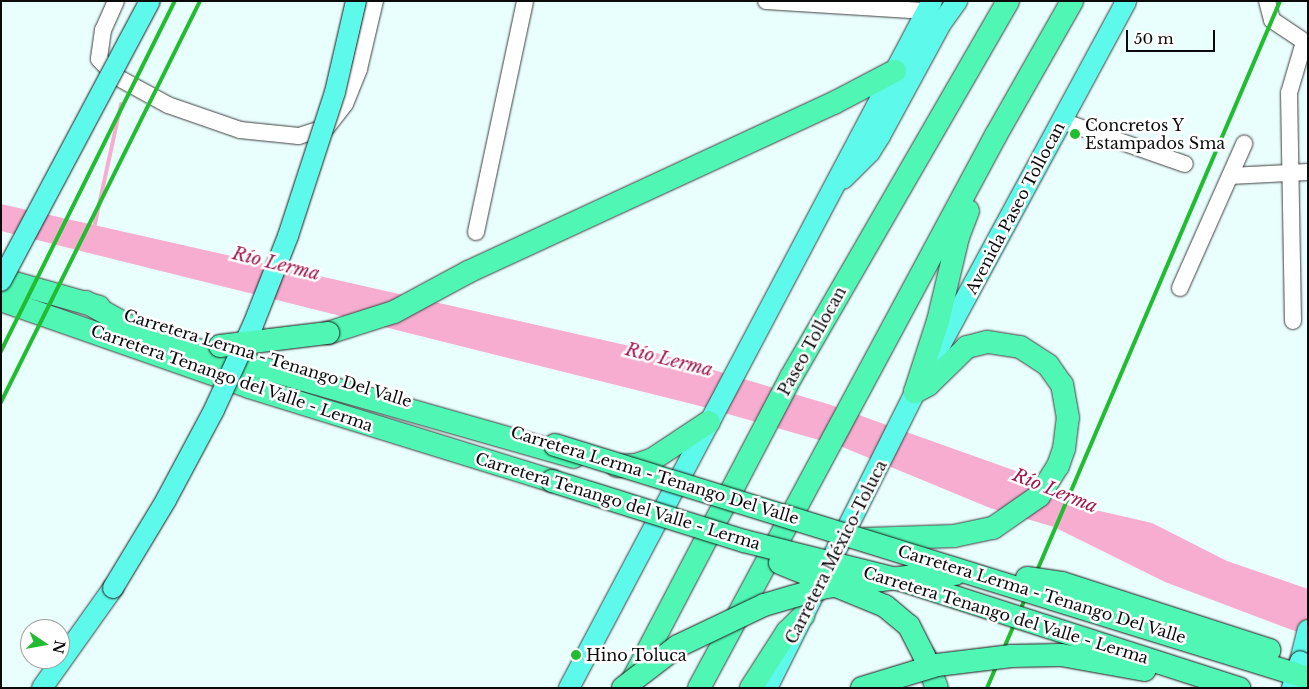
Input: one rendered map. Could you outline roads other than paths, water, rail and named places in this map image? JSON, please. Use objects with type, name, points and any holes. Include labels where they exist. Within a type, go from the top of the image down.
[{"type":"highway","name":"Paseo Tollocan","points":[[629,688],[766,429],[791,377],[990,28],[1008,1]]},
{"type":"highway","points":[[699,688],[996,136],[1072,1]]},
{"type":"highway","points":[[220,346],[328,333],[386,315],[468,272],[834,103],[894,71]]},
{"type":"highway","points":[[915,392],[938,321],[958,237],[996,136]]},
{"type":"highway","name":"Carretera Lerma - Tenango Del Valle","points":[[1,280],[86,302],[220,346],[555,444],[866,539],[1305,667]]},
{"type":"highway","name":"Carretera Tenango del Valle - Lerma","points":[[1,300],[249,387],[552,482],[744,541],[908,582],[1239,688]]},
{"type":"highway","points":[[86,302],[132,328],[192,349],[600,464],[623,467],[652,459],[710,419]]},
{"type":"highway","points":[[866,539],[971,534],[993,528],[1027,508],[1049,482],[1064,449],[1068,418],[1062,385],[1048,365],[1030,352],[1009,344],[987,342],[959,352],[928,385],[915,392]]},
{"type":"highway","points":[[744,541],[755,555],[822,579],[897,615],[908,626],[925,657],[937,688]]},
{"type":"highway","points":[[623,688],[678,646],[764,606],[826,587],[930,574],[1005,575],[1062,583],[1305,667]]},
{"type":"highway","points":[[751,688],[787,632],[803,616]]},
{"type":"highway","points":[[862,688],[937,665],[1011,656],[1061,655],[1132,666],[1205,688]]},
{"type":"main road","points":[[1,280],[150,1]]},
{"type":"main road","points":[[42,688],[113,588],[175,484],[253,325],[288,236],[335,92],[356,1]]},
{"type":"main road","points":[[832,188],[870,152],[942,22],[957,1]]},
{"type":"main road","name":"Avenida Paseo Tollocan","points":[[906,416],[915,392],[1126,1]]},
{"type":"main road","points":[[569,688],[929,6]]},
{"type":"main road","name":"Carretera México-Toluca","points":[[767,688],[906,416]]},
{"type":"main road","points":[[1292,688],[1305,667],[1308,630]]},
{"type":"street","points":[[116,1],[103,30],[99,59],[114,76],[168,104],[240,130],[300,136],[327,127],[346,104],[359,69],[375,1]]},
{"type":"street","points":[[476,232],[525,1]]},
{"type":"street","points":[[766,1],[929,6]]},
{"type":"street","points":[[1267,1],[1272,20],[1306,43],[1289,93],[1300,173],[1293,321]]},
{"type":"street","points":[[1062,121],[1184,164]]},
{"type":"street","points":[[1180,288],[1244,144]]},
{"type":"street","points":[[1230,176],[1300,173]]},
{"type":"water","name":"Río Lerma","points":[[1,204],[643,349],[828,404],[1030,476],[1065,503],[1152,523],[1227,561],[1308,589],[1308,636],[1165,582],[1054,527],[990,508],[840,446],[696,405],[1,231]]},
{"type":"waterway","points":[[94,228],[121,104]]},
{"type":"railway","points":[[1,351],[175,1]]},
{"type":"railway","points":[[1,402],[200,1]]},
{"type":"railway","points":[[987,688],[1280,1]]},
{"type":"place","name":"Concretos Y Estampados Sma","points":[[1075,134]]},
{"type":"place","name":"Hino Toluca","points":[[576,655]]}]
